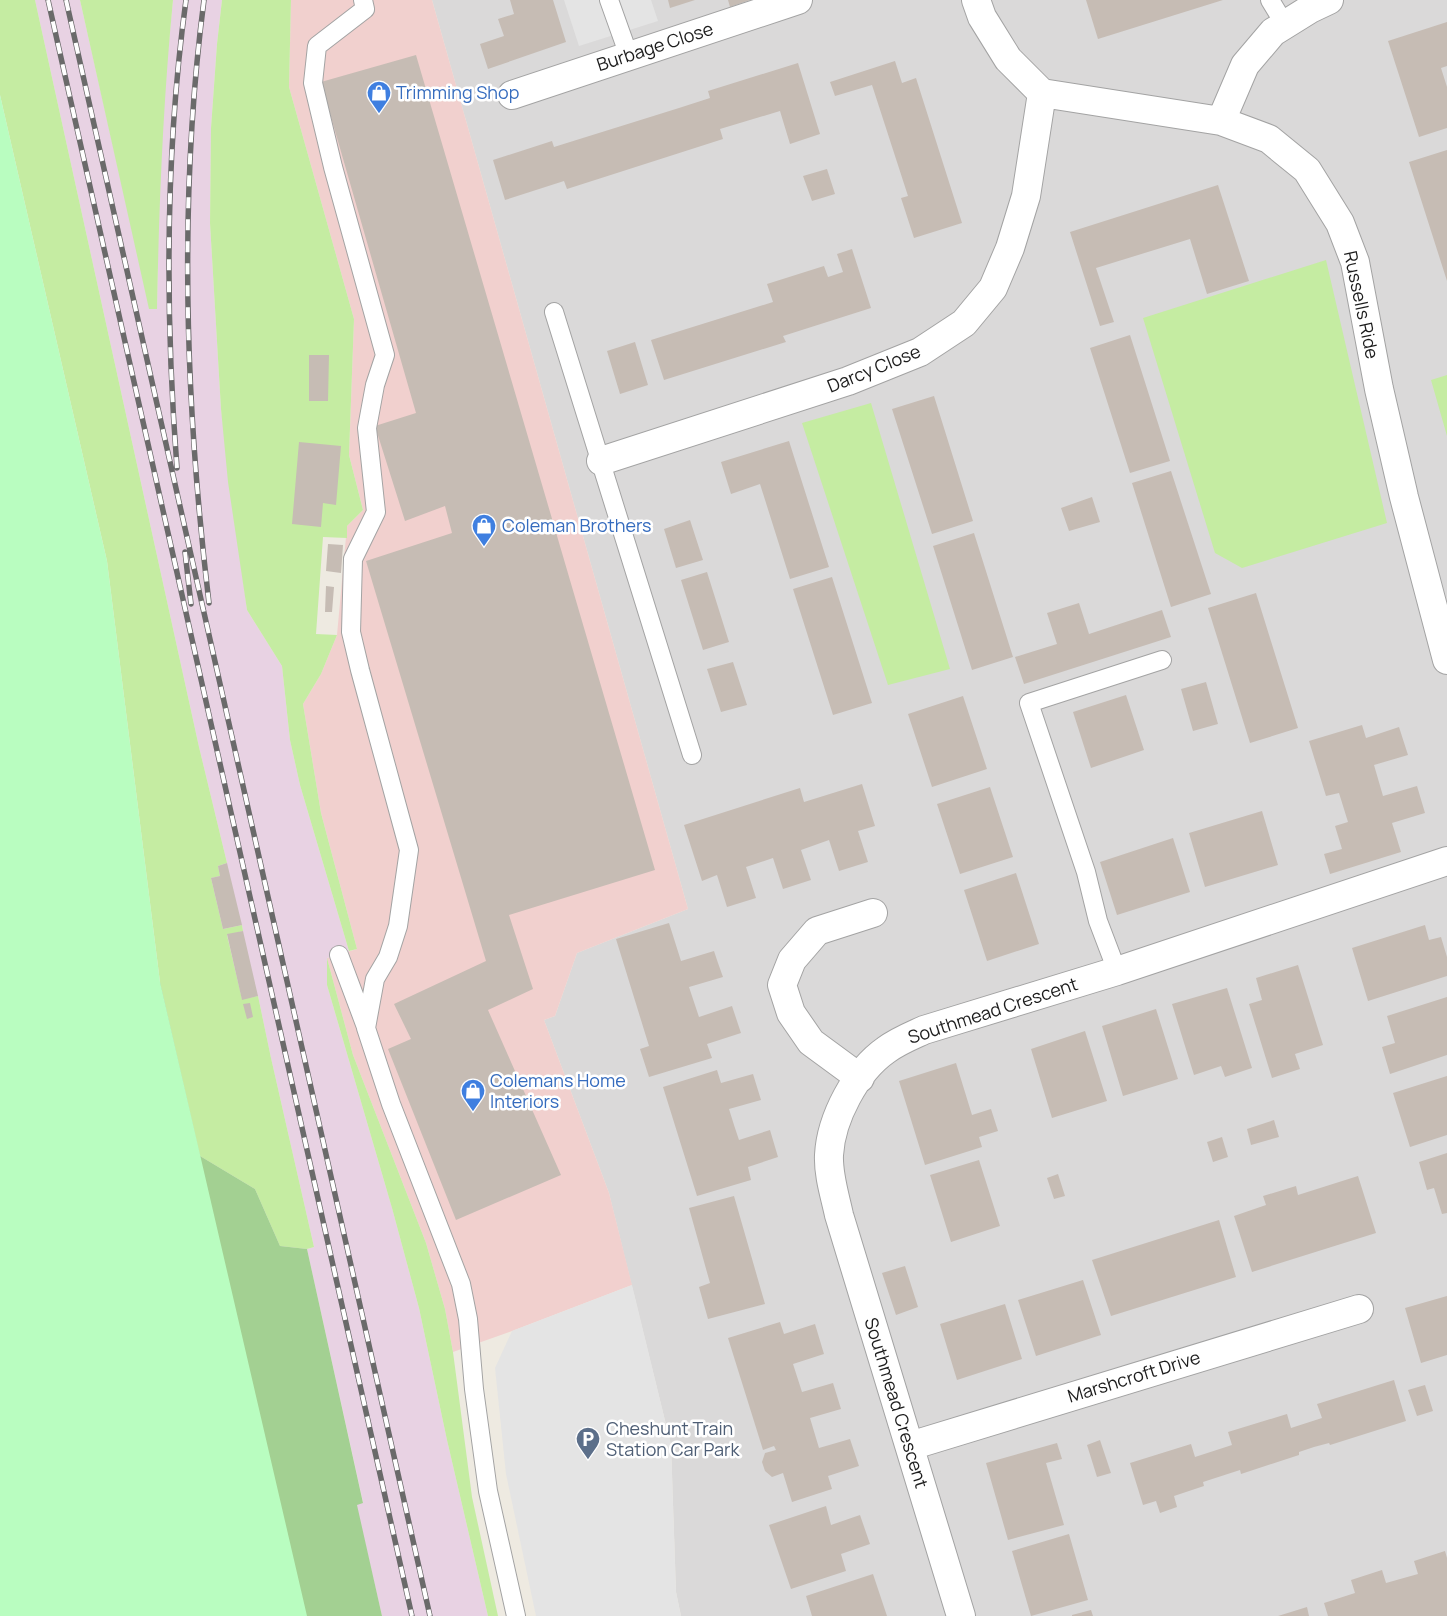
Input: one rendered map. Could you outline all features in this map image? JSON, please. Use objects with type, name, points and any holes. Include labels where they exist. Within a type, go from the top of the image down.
[{"type":"street","name":"Burbage Close","points":[[512,95],[798,0]]},
{"type":"street","points":[[976,0],[982,17],[1008,59],[1042,93]]},
{"type":"street","points":[[1221,121],[1245,65],[1273,32],[1310,9],[1329,0]]},
{"type":"street","name":"Russells Ride","points":[[1042,93],[1221,121],[1268,139],[1307,170],[1340,223],[1355,262],[1379,388],[1404,497],[1447,660]]},
{"type":"street","name":"Darcy Close","points":[[601,461],[848,381],[920,352],[964,323],[993,288],[1010,248],[1026,196],[1042,93]]},
{"type":"street","name":"Southmead Crescent","points":[[961,1616],[839,1216],[831,1181],[829,1156],[832,1135],[838,1115],[848,1095],[872,1062],[886,1050],[924,1030],[1117,971],[1447,861]]},
{"type":"street","points":[[860,1078],[811,1042],[791,1013],[782,985],[792,960],[817,930],[873,912]]},
{"type":"street","name":"Marshcroft Drive","points":[[910,1446],[1359,1309]]},
{"type":"lane","points":[[362,0],[366,9],[317,46],[313,83],[333,167],[384,355],[375,385],[367,428],[376,512],[353,559],[351,632],[409,850],[398,926],[388,957],[375,980],[366,1028]]},
{"type":"lane","points":[[609,0],[629,56]]},
{"type":"lane","points":[[1270,0],[1285,26]]},
{"type":"lane","points":[[554,312],[692,754]]},
{"type":"lane","points":[[1117,971],[1098,921],[1086,872],[1029,704],[1162,660]]},
{"type":"lane","points":[[338,955],[366,1028],[391,1104],[461,1284],[468,1320],[474,1389],[488,1491],[516,1616]]},
{"type":"shaded area","points":[[35,0],[80,0],[150,309],[157,308],[159,187],[165,81],[173,0],[222,0],[211,128],[210,223],[221,409],[247,610],[282,666],[290,740],[300,785],[349,951],[327,958],[327,985],[419,1308],[447,1440],[488,1616],[382,1616],[356,1504],[363,1502],[307,1249],[314,1247],[258,996],[242,1000],[227,934],[243,931],[242,925],[223,929],[211,878],[218,866],[227,863],[199,747]]},
{"type":"shaded area","points":[[291,0],[432,0],[688,909],[577,953],[555,1016],[544,1020],[609,1193],[632,1285],[453,1352],[445,1309],[426,1243],[353,1055],[327,958],[357,949],[321,813],[303,704],[321,674],[337,635],[347,526],[363,510],[349,455],[354,319],[289,87]]},
{"type":"shaded area","points":[[432,0],[1447,0],[1447,1616],[681,1616],[676,1592],[671,1445],[609,1193],[544,1020],[555,1016],[577,953],[688,909]]},
{"type":"shaded area","points":[[564,0],[651,0],[658,21],[579,46]]},
{"type":"shaded area","name":"Cheshunt Train Station Car Park","points":[[632,1285],[671,1445],[676,1592],[681,1616],[536,1616],[506,1474],[495,1368],[512,1331]]},
{"type":"green space","points":[[0,0],[35,0],[199,747],[227,863],[218,866],[220,876],[211,878],[223,929],[242,925],[243,931],[227,935],[242,999],[258,996],[314,1247],[307,1249],[280,1246],[255,1189],[200,1156],[160,982],[107,561],[0,95]]},
{"type":"green space","points":[[80,0],[173,0],[162,154],[157,309],[149,309]]},
{"type":"green space","points":[[222,0],[291,0],[289,87],[354,319],[349,455],[363,510],[347,526],[347,538],[323,537],[316,634],[337,635],[321,674],[303,704],[321,813],[357,949],[349,951],[300,785],[290,740],[282,666],[247,610],[228,482],[221,409],[210,223],[211,128]]},
{"type":"green space","points":[[0,95],[107,561],[160,982],[307,1616],[0,1616]]},
{"type":"green space","points":[[1326,260],[1387,523],[1242,568],[1215,553],[1143,318]]},
{"type":"green space","points":[[1447,375],[1447,436],[1431,380]]},
{"type":"green space","points":[[871,403],[950,669],[888,685],[802,423]]},
{"type":"green space","points":[[327,958],[353,1055],[426,1243],[445,1309],[453,1352],[472,1497],[498,1616],[488,1616],[447,1440],[419,1308],[327,985]]},
{"type":"green space","points":[[160,982],[200,1156],[255,1189],[280,1246],[307,1249],[363,1503],[357,1505],[382,1616],[55,1616]]},
{"type":"building","points":[[510,0],[553,0],[566,42],[488,69],[480,44],[504,36],[498,19],[514,14]]},
{"type":"building","points":[[668,0],[695,0],[670,8]]},
{"type":"building","points":[[728,0],[750,0],[730,7]]},
{"type":"building","points":[[1086,0],[1223,0],[1098,39]]},
{"type":"building","points":[[1447,22],[1447,66],[1441,68],[1447,87],[1447,128],[1419,137],[1388,41]]},
{"type":"building","name":"Coleman Brothers","points":[[416,55],[655,870],[509,915],[533,989],[488,1010],[561,1175],[456,1220],[388,1049],[411,1039],[394,1004],[486,961],[366,561],[452,533],[445,506],[405,521],[375,426],[416,413],[321,82]]},
{"type":"building","points":[[895,61],[902,83],[916,78],[962,223],[914,238],[901,198],[908,196],[872,85],[835,96],[830,82]]},
{"type":"building","points":[[798,63],[820,134],[790,144],[780,111],[720,129],[723,139],[567,189],[564,181],[505,200],[493,160],[552,141],[554,147],[679,108],[710,98],[708,91]]},
{"type":"building","points":[[1447,150],[1447,281],[1409,162]]},
{"type":"building","points":[[827,169],[835,194],[812,201],[803,176]]},
{"type":"building","points":[[1218,185],[1249,281],[1207,294],[1190,239],[1096,268],[1114,322],[1100,326],[1070,232]]},
{"type":"building","points":[[852,249],[871,308],[783,336],[786,342],[664,380],[651,340],[773,302],[767,284],[824,266],[828,277],[843,272],[837,254]]},
{"type":"building","points":[[1130,335],[1170,461],[1130,473],[1090,348]]},
{"type":"building","points":[[635,342],[648,385],[620,394],[607,351]]},
{"type":"building","points":[[309,355],[329,355],[328,401],[309,401]]},
{"type":"building","points":[[934,396],[973,521],[932,534],[892,409]]},
{"type":"building","points":[[789,441],[829,567],[790,579],[760,484],[731,494],[721,462]]},
{"type":"building","points":[[299,442],[341,446],[336,505],[323,503],[321,527],[292,524]]},
{"type":"building","points":[[1171,471],[1211,594],[1171,607],[1132,483]]},
{"type":"building","points":[[1092,497],[1100,522],[1069,531],[1061,508]]},
{"type":"building","points":[[690,520],[703,560],[676,568],[664,529]]},
{"type":"building","points":[[974,533],[1013,657],[972,670],[933,546]]},
{"type":"building","points":[[328,544],[343,545],[341,573],[326,571]]},
{"type":"building","points":[[707,572],[729,642],[703,650],[681,580]]},
{"type":"building","points":[[832,577],[872,703],[833,715],[793,589]]},
{"type":"building","points":[[326,586],[334,587],[332,612],[325,612]]},
{"type":"building","points":[[1256,593],[1298,728],[1250,743],[1208,608]]},
{"type":"building","points":[[1079,603],[1089,634],[1162,610],[1171,637],[1024,684],[1015,657],[1057,644],[1047,613]]},
{"type":"building","points":[[733,662],[747,705],[721,712],[707,669]]},
{"type":"building","points":[[1206,682],[1218,724],[1193,731],[1181,689]]},
{"type":"building","points":[[1126,695],[1144,750],[1091,768],[1073,712]]},
{"type":"building","points":[[963,696],[987,769],[932,787],[908,714]]},
{"type":"building","points":[[1362,725],[1366,738],[1399,727],[1408,755],[1374,765],[1383,796],[1417,786],[1425,813],[1392,823],[1401,852],[1330,874],[1324,854],[1342,849],[1335,826],[1348,822],[1339,793],[1326,796],[1309,741]]},
{"type":"building","points":[[862,784],[875,826],[858,831],[868,862],[839,871],[829,840],[801,850],[811,880],[783,889],[773,858],[746,867],[756,898],[727,907],[717,875],[702,881],[684,825],[800,788],[804,802]]},
{"type":"building","points":[[990,787],[1013,857],[960,874],[937,804]]},
{"type":"building","points":[[1262,811],[1278,865],[1205,887],[1189,833]]},
{"type":"building","points":[[1173,838],[1190,892],[1117,915],[1100,862]]},
{"type":"building","points":[[227,863],[242,925],[223,929],[211,878],[220,876],[218,866]]},
{"type":"building","points":[[1016,873],[1039,944],[987,961],[964,890]]},
{"type":"building","points":[[669,923],[681,961],[714,951],[723,977],[689,987],[699,1017],[732,1006],[741,1033],[707,1044],[712,1058],[649,1077],[640,1049],[649,1046],[616,939]]},
{"type":"building","points":[[1425,925],[1429,940],[1441,937],[1447,957],[1447,976],[1368,1001],[1352,948]]},
{"type":"building","points":[[243,931],[258,996],[242,1000],[227,934]]},
{"type":"building","points":[[1298,965],[1323,1045],[1295,1054],[1300,1069],[1272,1078],[1249,1004],[1262,1000],[1256,978]]},
{"type":"building","points":[[1227,988],[1252,1068],[1225,1077],[1221,1066],[1194,1075],[1172,1004]]},
{"type":"building","points":[[1447,997],[1447,1055],[1390,1074],[1382,1047],[1395,1043],[1387,1016]]},
{"type":"building","points":[[250,1003],[253,1017],[247,1019],[243,1004]]},
{"type":"building","points":[[1156,1009],[1178,1079],[1123,1096],[1102,1026]]},
{"type":"building","points":[[1085,1031],[1107,1101],[1052,1118],[1031,1049]]},
{"type":"building","points":[[956,1063],[972,1115],[991,1109],[998,1131],[979,1137],[982,1147],[925,1165],[899,1081]]},
{"type":"building","points":[[717,1070],[721,1083],[753,1074],[761,1100],[729,1109],[739,1140],[770,1130],[778,1157],[748,1167],[751,1180],[697,1196],[663,1087]]},
{"type":"building","points":[[1447,1076],[1447,1135],[1410,1147],[1393,1093]]},
{"type":"building","points":[[1274,1120],[1279,1137],[1251,1145],[1247,1129]]},
{"type":"building","points":[[1222,1137],[1228,1157],[1213,1162],[1207,1142]]},
{"type":"building","points":[[1447,1153],[1447,1213],[1442,1214],[1434,1188],[1427,1190],[1419,1162]]},
{"type":"building","points":[[979,1160],[1000,1226],[951,1242],[930,1175]]},
{"type":"building","points":[[1058,1174],[1065,1196],[1054,1199],[1047,1178]]},
{"type":"building","points":[[1358,1176],[1376,1233],[1252,1272],[1234,1216],[1266,1205],[1263,1196],[1296,1186],[1298,1195]]},
{"type":"building","points":[[734,1196],[765,1304],[708,1319],[699,1287],[710,1283],[689,1208]]},
{"type":"building","points":[[1219,1220],[1236,1277],[1111,1316],[1092,1260]]},
{"type":"building","points":[[905,1266],[918,1307],[896,1315],[882,1273]]},
{"type":"building","points":[[1083,1280],[1101,1335],[1036,1356],[1018,1300]]},
{"type":"building","points":[[1447,1296],[1447,1355],[1421,1363],[1405,1308]]},
{"type":"building","points":[[1005,1304],[1022,1359],[957,1380],[940,1324]]},
{"type":"building","points":[[780,1322],[784,1334],[815,1324],[824,1354],[793,1364],[802,1392],[833,1383],[841,1409],[810,1418],[819,1448],[850,1439],[859,1466],[828,1476],[832,1489],[792,1502],[783,1473],[772,1477],[765,1471],[762,1462],[765,1453],[776,1450],[774,1446],[763,1450],[728,1338]]},
{"type":"building","points":[[1394,1380],[1406,1421],[1330,1445],[1329,1443],[1314,1447],[1299,1452],[1299,1455],[1241,1474],[1240,1470],[1203,1482],[1204,1486],[1174,1496],[1177,1507],[1160,1513],[1156,1501],[1143,1505],[1130,1463],[1191,1444],[1195,1457],[1232,1445],[1228,1432],[1287,1414],[1291,1428],[1322,1418],[1317,1404]]},
{"type":"building","points":[[1425,1385],[1433,1411],[1417,1416],[1408,1390]]},
{"type":"building","points":[[1100,1440],[1111,1473],[1097,1477],[1087,1445]]},
{"type":"building","points":[[1057,1443],[1062,1459],[1046,1463],[1064,1525],[1008,1540],[986,1463]]},
{"type":"building","points":[[826,1506],[831,1525],[860,1515],[870,1544],[841,1554],[846,1571],[791,1589],[769,1525]]},
{"type":"building","points":[[1069,1534],[1088,1600],[1031,1616],[1012,1551]]},
{"type":"building","points":[[1445,1551],[1447,1558],[1447,1616],[1328,1616],[1324,1603],[1355,1593],[1351,1580],[1382,1570],[1386,1583],[1418,1574],[1414,1561]]},
{"type":"building","points":[[873,1574],[887,1616],[812,1616],[806,1596]]},
{"type":"building","points":[[1307,1607],[1309,1616],[1278,1616]]},
{"type":"building","points":[[1091,1610],[1093,1616],[1072,1616],[1072,1615]]},
{"type":"railway","points":[[48,0],[412,1616]]},
{"type":"railway","points":[[66,0],[430,1616]]},
{"type":"railway","points":[[177,468],[170,351],[169,233],[174,116],[186,0]]},
{"type":"railway","points":[[204,0],[190,150],[188,302],[194,453],[209,603]]},
{"type":"railway","points":[[185,552],[191,604]]},
{"type":"place","name":"Trimming Shop","points":[[379,114]]},
{"type":"place","name":"Coleman Brothers","points":[[484,547]]},
{"type":"place","name":"Colemans Home Interiors","points":[[473,1112]]},
{"type":"place","name":"Cheshunt Train Station Car Park","points":[[588,1460]]}]
